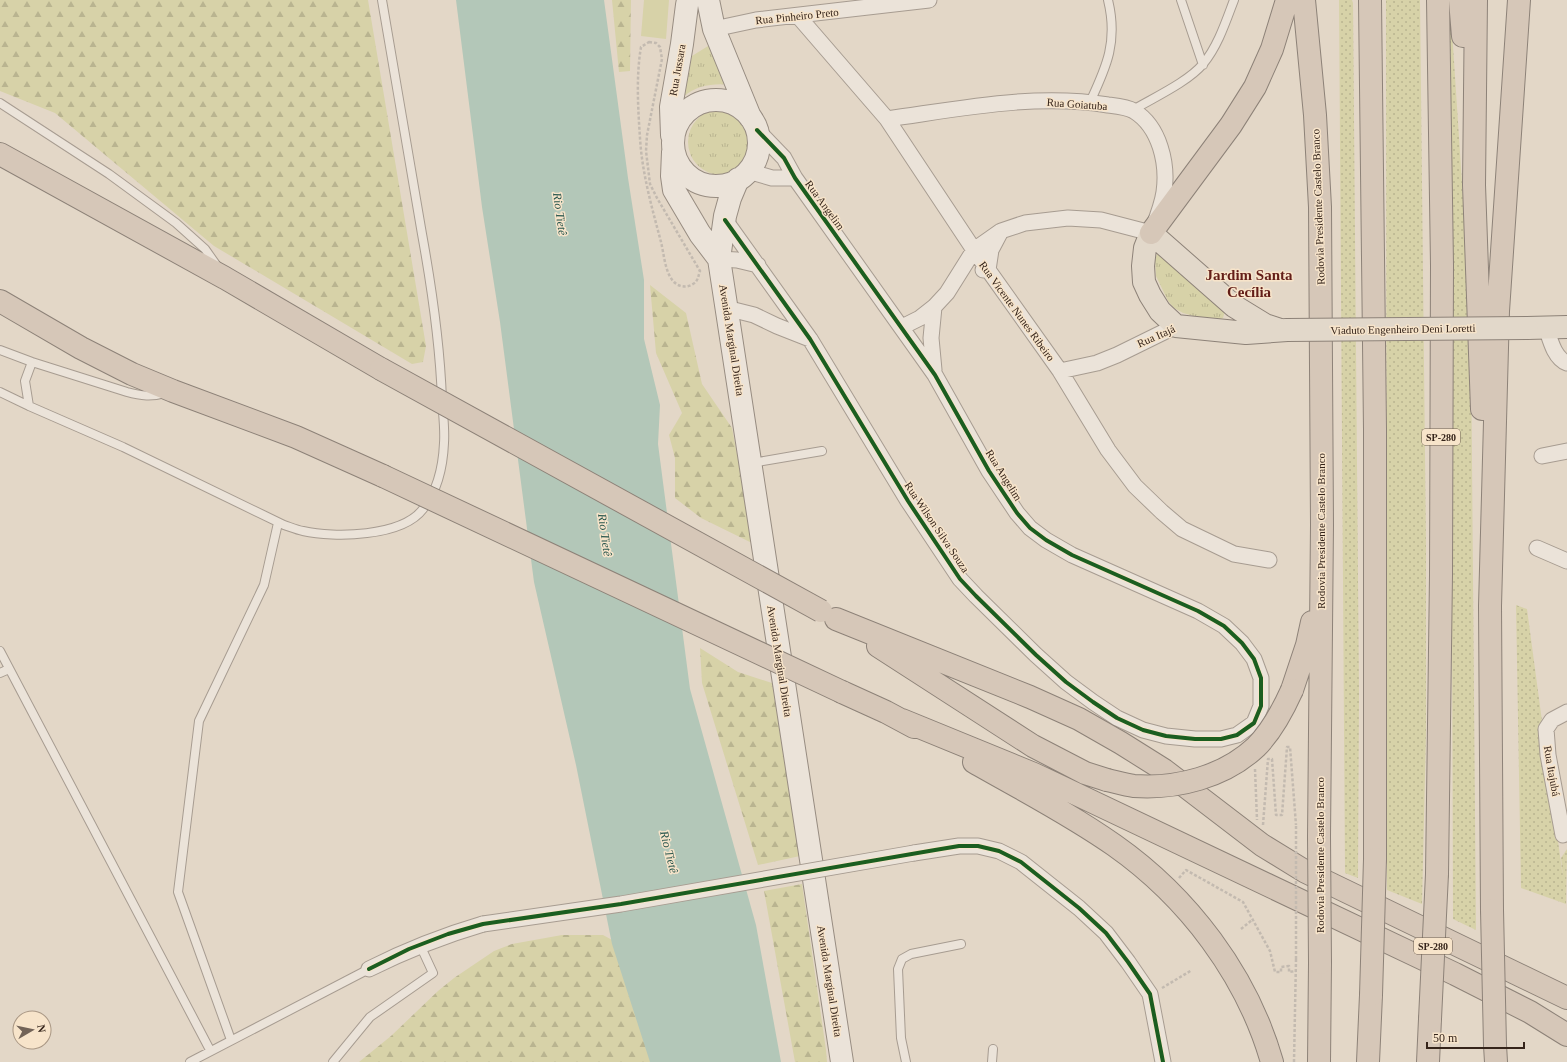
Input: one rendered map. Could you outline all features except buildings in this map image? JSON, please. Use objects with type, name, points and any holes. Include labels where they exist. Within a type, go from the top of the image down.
[{"type":"highway","points":[[1151,233],[1231,124],[1255,87],[1272,49],[1287,0]]},
{"type":"highway","name":"Rodovia Presidente Castelo Branco","points":[[1304,0],[1315,115],[1320,207],[1322,525],[1319,837],[1319,1062]]},
{"type":"highway","points":[[1368,1062],[1375,859],[1376,429],[1370,0]]},
{"type":"highway","name":"SP-280","points":[[1428,1062],[1437,874],[1441,575],[1442,265],[1438,0]]},
{"type":"highway","points":[[1460,0],[1474,185],[1490,606],[1492,910],[1496,1053]]},
{"type":"highway","points":[[1474,185],[1476,0]]},
{"type":"highway","points":[[1490,606],[1498,311],[1519,0]]},
{"type":"highway","points":[[0,154],[225,278],[381,369],[828,615],[1032,746],[1085,773],[1107,780],[1132,786],[1171,786],[1199,779],[1221,770],[1239,760],[1256,746],[1274,723],[1292,690],[1307,645],[1312,618],[1322,525]]},
{"type":"highway","points":[[0,301],[81,348],[132,374],[296,437],[383,476],[894,716],[1041,778],[1455,974],[1530,1012],[1567,1035]]},
{"type":"highway","points":[[828,615],[1030,697],[1079,719],[1164,770],[1262,844],[1306,872],[1567,998]]},
{"type":"highway","points":[[894,716],[1093,831],[1121,850],[1150,873],[1192,915],[1230,968],[1246,996],[1259,1025],[1272,1062]]},
{"type":"main road","name":"Rua Jussara","points":[[673,145],[671,107],[688,0]]},
{"type":"main road","points":[[708,0],[714,29],[753,123],[759,145],[755,159],[743,175],[726,185],[712,186],[698,182],[687,175],[678,164],[673,145],[676,125],[684,113],[696,104],[711,100],[726,100],[739,106],[753,123]]},
{"type":"main road","points":[[682,44],[701,32],[714,29]]},
{"type":"main road","name":"Avenida Marginal Direita","points":[[673,145],[671,166],[674,190],[700,234],[719,259]]},
{"type":"main road","name":"Avenida Marginal Direita","points":[[743,175],[730,198],[719,259],[842,1062]]},
{"type":"main road","points":[[1176,326],[1160,311],[1144,282],[1144,248],[1151,233],[1234,306],[1265,325],[1284,330]]},
{"type":"main road","points":[[1227,332],[1233,320],[1234,306]]},
{"type":"main road","name":"Rua Itajá","points":[[1176,326],[1227,332],[1258,333],[1284,330]]},
{"type":"main road","name":"Viaduto Engenheiro Deni Loretti","points":[[1284,330],[1547,327]]},
{"type":"street","name":"Rua Pinheiro Preto","points":[[714,29],[756,20],[929,0]]},
{"type":"street","name":"Rua Vicente Nunes Ribeiro","points":[[798,16],[887,119],[974,250],[1060,371],[1108,450],[1135,486],[1182,529],[1234,554],[1269,560]]},
{"type":"street","name":"Rua Goiatuba","points":[[887,119],[1018,102],[1090,102],[1133,110]]},
{"type":"street","points":[[902,327],[920,318],[934,307],[947,293],[974,250],[1001,231],[1025,223],[1068,218],[1101,220],[1151,233],[1164,194],[1166,175],[1156,135],[1146,120],[1133,110]]},
{"type":"street","name":"Rua Angelim","points":[[753,123],[784,158],[795,178],[935,375],[989,471],[1013,507],[1030,528],[1046,540],[1072,555],[1198,611],[1224,626],[1242,643],[1254,659],[1261,678],[1261,706],[1254,723],[1237,735],[1221,739]]},
{"type":"street","name":"Rua Angelim","points":[[743,175],[772,178],[795,178]]},
{"type":"street","name":"Rua Wilson Silva Souza","points":[[725,220],[810,339],[921,521],[960,579],[976,596],[1066,682],[1117,718],[1143,730],[1166,736],[1195,739],[1221,739]]},
{"type":"street","points":[[960,271],[975,268],[988,270],[992,250],[1001,231]]},
{"type":"street","points":[[719,259],[737,260],[758,265]]},
{"type":"street","points":[[934,307],[931,338],[935,375]]},
{"type":"street","points":[[726,308],[754,315],[810,339]]},
{"type":"street","name":"Rua Itajá","points":[[1060,371],[1097,363],[1176,326]]},
{"type":"street","points":[[1547,327],[1553,348],[1563,362],[1567,363]]},
{"type":"street","points":[[1542,456],[1567,451]]},
{"type":"street","points":[[1537,548],[1567,561]]},
{"type":"street","name":"Rua Itajubá","points":[[1563,835],[1546,738],[1546,729],[1552,720],[1565,711]]},
{"type":"street","points":[[369,969],[420,945],[448,934],[483,924],[622,904],[959,846],[978,846],[999,851],[1021,862],[1079,908],[1106,933],[1150,994],[1163,1062]]},
{"type":"lane","points":[[0,392],[123,447],[278,523],[304,532],[335,535],[366,533],[394,527],[408,522],[423,510],[436,486],[442,467],[444,434],[441,364],[429,276],[382,0]]},
{"type":"lane","points":[[1090,102],[1109,59],[1112,36],[1108,0]]},
{"type":"lane","points":[[1181,0],[1203,65]]},
{"type":"lane","points":[[1133,110],[1185,79],[1203,65],[1224,25],[1234,0]]},
{"type":"lane","points":[[0,103],[108,174],[176,223],[205,249],[225,278]]},
{"type":"lane","points":[[0,350],[32,362],[142,396],[158,395],[173,391]]},
{"type":"lane","points":[[29,406],[25,381],[32,362]]},
{"type":"lane","points":[[751,463],[822,451]]},
{"type":"lane","points":[[231,1040],[178,892],[199,721],[264,585],[278,523]]},
{"type":"lane","points":[[0,651],[210,1050]]},
{"type":"lane","points":[[0,673],[9,669]]},
{"type":"lane","points":[[906,1062],[900,1038],[898,969],[902,959],[912,954],[961,944]]},
{"type":"lane","points":[[333,1062],[370,1017],[433,973],[420,945]]},
{"type":"lane","points":[[190,1062],[210,1050],[369,969]]},
{"type":"lane","points":[[992,1062],[993,1049]]},
{"type":"path","points":[[1263,830],[1268,759],[1272,759],[1276,815],[1282,815],[1287,747],[1290,747],[1296,825],[1296,972],[1294,1062]]},
{"type":"path","points":[[1256,768],[1258,827]]},
{"type":"path","points":[[1241,929],[1252,920]]},
{"type":"path","points":[[1275,972],[1281,972],[1281,967],[1289,966],[1289,972],[1296,972]]},
{"type":"path","points":[[1150,994],[1177,980],[1192,970]]},
{"type":"green space","points":[[0,0],[368,0],[426,346],[423,362],[412,364],[214,246],[55,113],[0,91]]},
{"type":"green space","points":[[612,0],[631,0],[630,71],[619,72]]},
{"type":"green space","points":[[644,0],[669,0],[666,39],[641,36]]},
{"type":"green space","points":[[1339,0],[1352,0],[1353,3],[1359,693],[1358,878],[1345,873]]},
{"type":"green space","points":[[1386,0],[1420,0],[1426,546],[1426,733],[1422,904],[1387,890]]},
{"type":"green space","points":[[1450,0],[1470,305],[1476,930],[1453,919]]},
{"type":"green space","points":[[708,46],[720,55],[732,85],[719,84],[700,87],[683,97],[692,56]]},
{"type":"green space","points":[[721,109],[734,112],[744,119],[751,129],[754,142],[751,155],[744,165],[734,172],[721,175],[708,172],[698,165],[691,155],[688,142],[691,129],[698,119],[708,112]]},
{"type":"green space","points":[[1158,251],[1225,311],[1223,318],[1214,322],[1183,313],[1174,308],[1168,301],[1156,276],[1155,260]]},
{"type":"green space","points":[[650,285],[686,313],[702,384],[732,428],[754,544],[701,518],[675,498],[675,458],[669,435],[682,413],[656,353]]},
{"type":"green space","points":[[1516,605],[1527,609],[1563,878],[1561,858],[1567,849],[1566,904],[1521,888]]},
{"type":"green space","points":[[700,648],[738,672],[772,683],[800,856],[758,865],[702,683]]},
{"type":"green space","points":[[802,884],[827,1062],[795,1062],[764,891]]},
{"type":"green space","points":[[562,935],[603,935],[614,941],[662,1062],[359,1062],[391,1036],[438,991],[454,978],[494,951],[512,944]]},
{"type":"water","name":"Rio Tietê","points":[[456,0],[604,0],[628,178],[644,280],[644,339],[660,405],[658,444],[690,689],[756,925],[781,1062],[650,1062],[612,944],[576,765],[534,582],[500,322],[482,207]]},
{"type":"cycle path","points":[[725,220],[810,339],[908,501],[960,579],[1036,655],[1066,682],[1093,702],[1117,718],[1143,730],[1166,736],[1195,739],[1221,739],[1237,735],[1254,723],[1261,706],[1261,678],[1254,659],[1242,643],[1224,626],[1198,611],[1072,555],[1046,540],[1030,528],[1017,513],[989,471],[935,375],[795,178],[784,158],[757,130]]},
{"type":"cycle path","points":[[369,969],[409,949],[448,934],[483,924],[621,904],[959,846],[978,846],[999,851],[1021,862],[1079,908],[1106,933],[1150,994],[1163,1062]]},
{"type":"district","name":"Jardim Santa Cecília","points":[[1249,284]]}]
